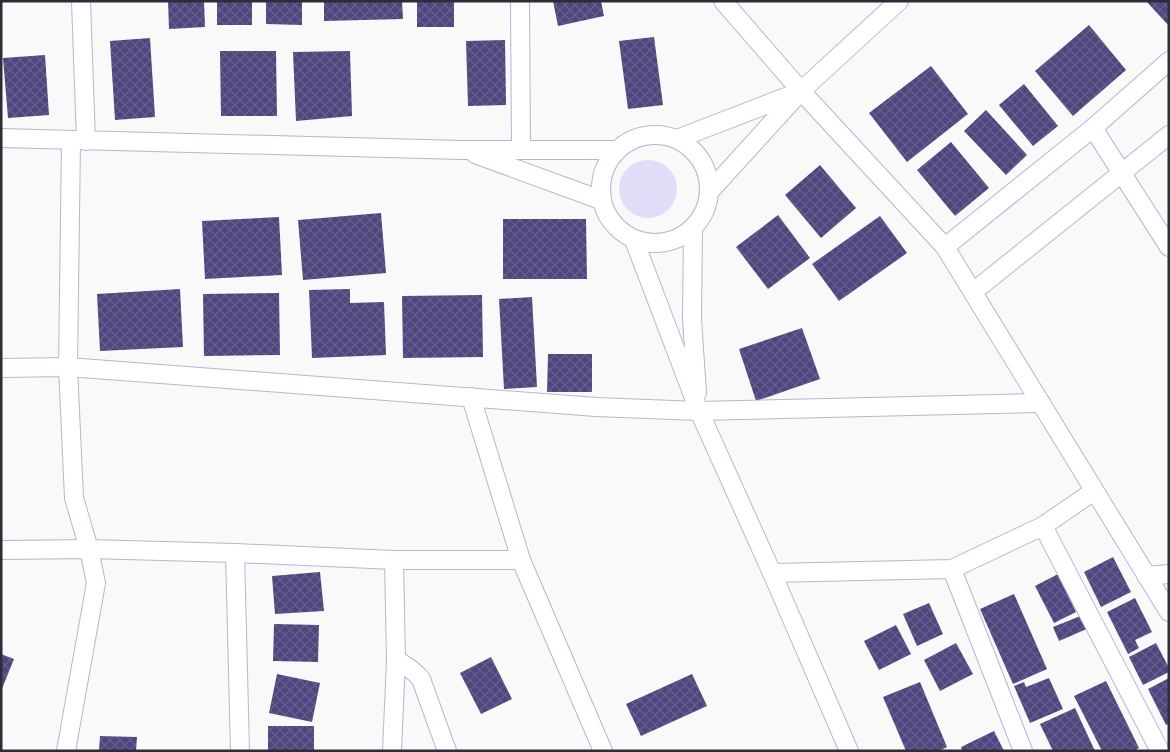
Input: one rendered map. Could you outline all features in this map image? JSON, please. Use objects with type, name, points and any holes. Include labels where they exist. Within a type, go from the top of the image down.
[{"type":"street","points":[[66,751],[96,583],[90,549],[74,498],[68,367],[78,140],[81,1]]},
{"type":"street","points":[[520,1],[521,150]]},
{"type":"street","points":[[723,1],[801,91],[945,247],[1169,612]]},
{"type":"street","points":[[710,191],[801,91],[899,1]]},
{"type":"street","points":[[945,247],[1094,128],[1169,61]]},
{"type":"street","points":[[677,139],[801,91]]},
{"type":"street","points":[[1094,128],[1169,248]]},
{"type":"street","points":[[656,134],[677,139],[694,151],[706,170],[710,191],[705,212],[693,229],[676,241],[655,245],[634,240],[612,224],[601,200],[600,182],[606,164],[616,150],[634,138],[656,134]]},
{"type":"street","points":[[973,292],[1169,135]]},
{"type":"street","points":[[1,138],[462,150],[616,150]]},
{"type":"street","points":[[462,150],[601,200]]},
{"type":"street","points":[[693,229],[692,319],[698,411]]},
{"type":"street","points":[[634,240],[698,411],[772,573],[849,751]]},
{"type":"street","points":[[1,368],[68,367],[596,407],[698,411],[1041,404]]},
{"type":"street","points":[[471,397],[521,560],[603,751]]},
{"type":"street","points":[[772,573],[952,569],[1043,526],[1094,491]]},
{"type":"street","points":[[1043,526],[1160,751]]},
{"type":"street","points":[[1,550],[90,549],[394,560],[521,560]]},
{"type":"street","points":[[235,553],[240,751]]},
{"type":"street","points":[[392,751],[396,660],[394,560]]},
{"type":"street","points":[[952,569],[1023,751]]},
{"type":"street","points":[[1146,576],[1169,574]]},
{"type":"street","points":[[396,660],[415,672],[421,680],[447,751]]},
{"type":"shaded area","points":[[648,160],[659,162],[672,173],[677,189],[675,200],[664,213],[648,218],[637,216],[624,205],[619,189],[621,178],[632,165]]},
{"type":"building","points":[[168,1],[204,1],[205,27],[169,29]]},
{"type":"building","points":[[217,1],[252,1],[252,25],[217,25]]},
{"type":"building","points":[[266,1],[302,1],[302,25],[266,24]]},
{"type":"building","points":[[324,1],[402,1],[403,19],[324,21]]},
{"type":"building","points":[[417,1],[454,1],[454,27],[417,27]]},
{"type":"building","points":[[553,1],[601,1],[604,16],[558,26]]},
{"type":"building","points":[[1146,1],[1169,1],[1169,26]]},
{"type":"building","points":[[1089,25],[1126,70],[1073,116],[1035,71]]},
{"type":"building","points":[[654,37],[663,105],[628,109],[619,41]]},
{"type":"building","points":[[150,38],[155,117],[115,120],[110,41]]},
{"type":"building","points":[[505,40],[506,105],[468,106],[466,41]]},
{"type":"building","points":[[220,51],[276,51],[277,116],[221,116]]},
{"type":"building","points":[[350,51],[352,116],[296,121],[293,52]]},
{"type":"building","points":[[45,55],[49,115],[8,118],[3,58]]},
{"type":"building","points":[[931,66],[968,114],[907,162],[869,113]]},
{"type":"building","points":[[1024,84],[1058,126],[1033,146],[999,105]]},
{"type":"building","points":[[986,110],[1027,155],[1006,175],[964,131]]},
{"type":"building","points":[[951,142],[989,188],[955,216],[917,170]]},
{"type":"building","points":[[820,165],[856,208],[821,238],[785,195]]},
{"type":"building","points":[[381,213],[386,273],[303,280],[298,220]]},
{"type":"building","points":[[778,215],[810,258],[768,289],[736,247]]},
{"type":"building","points":[[880,216],[907,253],[839,301],[812,264]]},
{"type":"building","points":[[279,217],[282,275],[205,279],[202,221]]},
{"type":"building","points":[[503,219],[586,219],[587,279],[503,279]]},
{"type":"building","points":[[180,289],[183,347],[100,351],[97,294]]},
{"type":"building","points":[[350,289],[350,303],[384,302],[386,355],[312,358],[309,290]]},
{"type":"building","points":[[279,293],[280,355],[204,356],[203,294]]},
{"type":"building","points":[[482,295],[483,357],[403,358],[402,296]]},
{"type":"building","points":[[532,297],[537,387],[504,389],[499,299]]},
{"type":"building","points":[[802,328],[820,379],[756,401],[739,349]]},
{"type":"building","points":[[548,354],[592,354],[592,392],[547,392]]},
{"type":"building","points":[[1113,557],[1131,592],[1101,607],[1084,572]]},
{"type":"building","points":[[320,572],[324,611],[275,614],[272,576]]},
{"type":"building","points":[[1058,574],[1076,612],[1054,623],[1035,586]]},
{"type":"building","points":[[1014,594],[1047,669],[1013,684],[980,609]]},
{"type":"building","points":[[1135,598],[1152,632],[1135,640],[1139,648],[1128,654],[1107,612]]},
{"type":"building","points":[[929,603],[943,634],[917,646],[903,614]]},
{"type":"building","points":[[1083,615],[1089,628],[1059,641],[1053,627]]},
{"type":"building","points":[[274,624],[319,625],[318,662],[273,661]]},
{"type":"building","points":[[896,625],[911,654],[879,670],[864,641]]},
{"type":"building","points":[[956,643],[973,674],[940,691],[924,660]]},
{"type":"building","points":[[1156,643],[1169,668],[1169,672],[1143,685],[1129,657]]},
{"type":"building","points":[[1,654],[14,659],[1,691]]},
{"type":"building","points":[[491,657],[512,699],[481,714],[460,673]]},
{"type":"building","points":[[277,674],[320,683],[312,722],[269,713]]},
{"type":"building","points":[[692,674],[707,706],[641,736],[626,704]]},
{"type":"building","points":[[1049,678],[1063,709],[1030,723],[1014,686],[1024,682],[1026,687]]},
{"type":"building","points":[[1169,678],[1169,724],[1166,725],[1148,689]]},
{"type":"building","points":[[1106,681],[1139,748],[1134,751],[1102,751],[1074,696]]},
{"type":"building","points":[[920,682],[947,747],[939,751],[906,751],[883,697]]},
{"type":"building","points":[[1075,708],[1095,751],[1053,751],[1040,724]]},
{"type":"building","points":[[268,726],[314,726],[314,751],[268,751]]},
{"type":"building","points":[[994,731],[1004,751],[962,751],[961,747]]},
{"type":"building","points":[[100,736],[137,737],[136,751],[99,751]]}]
